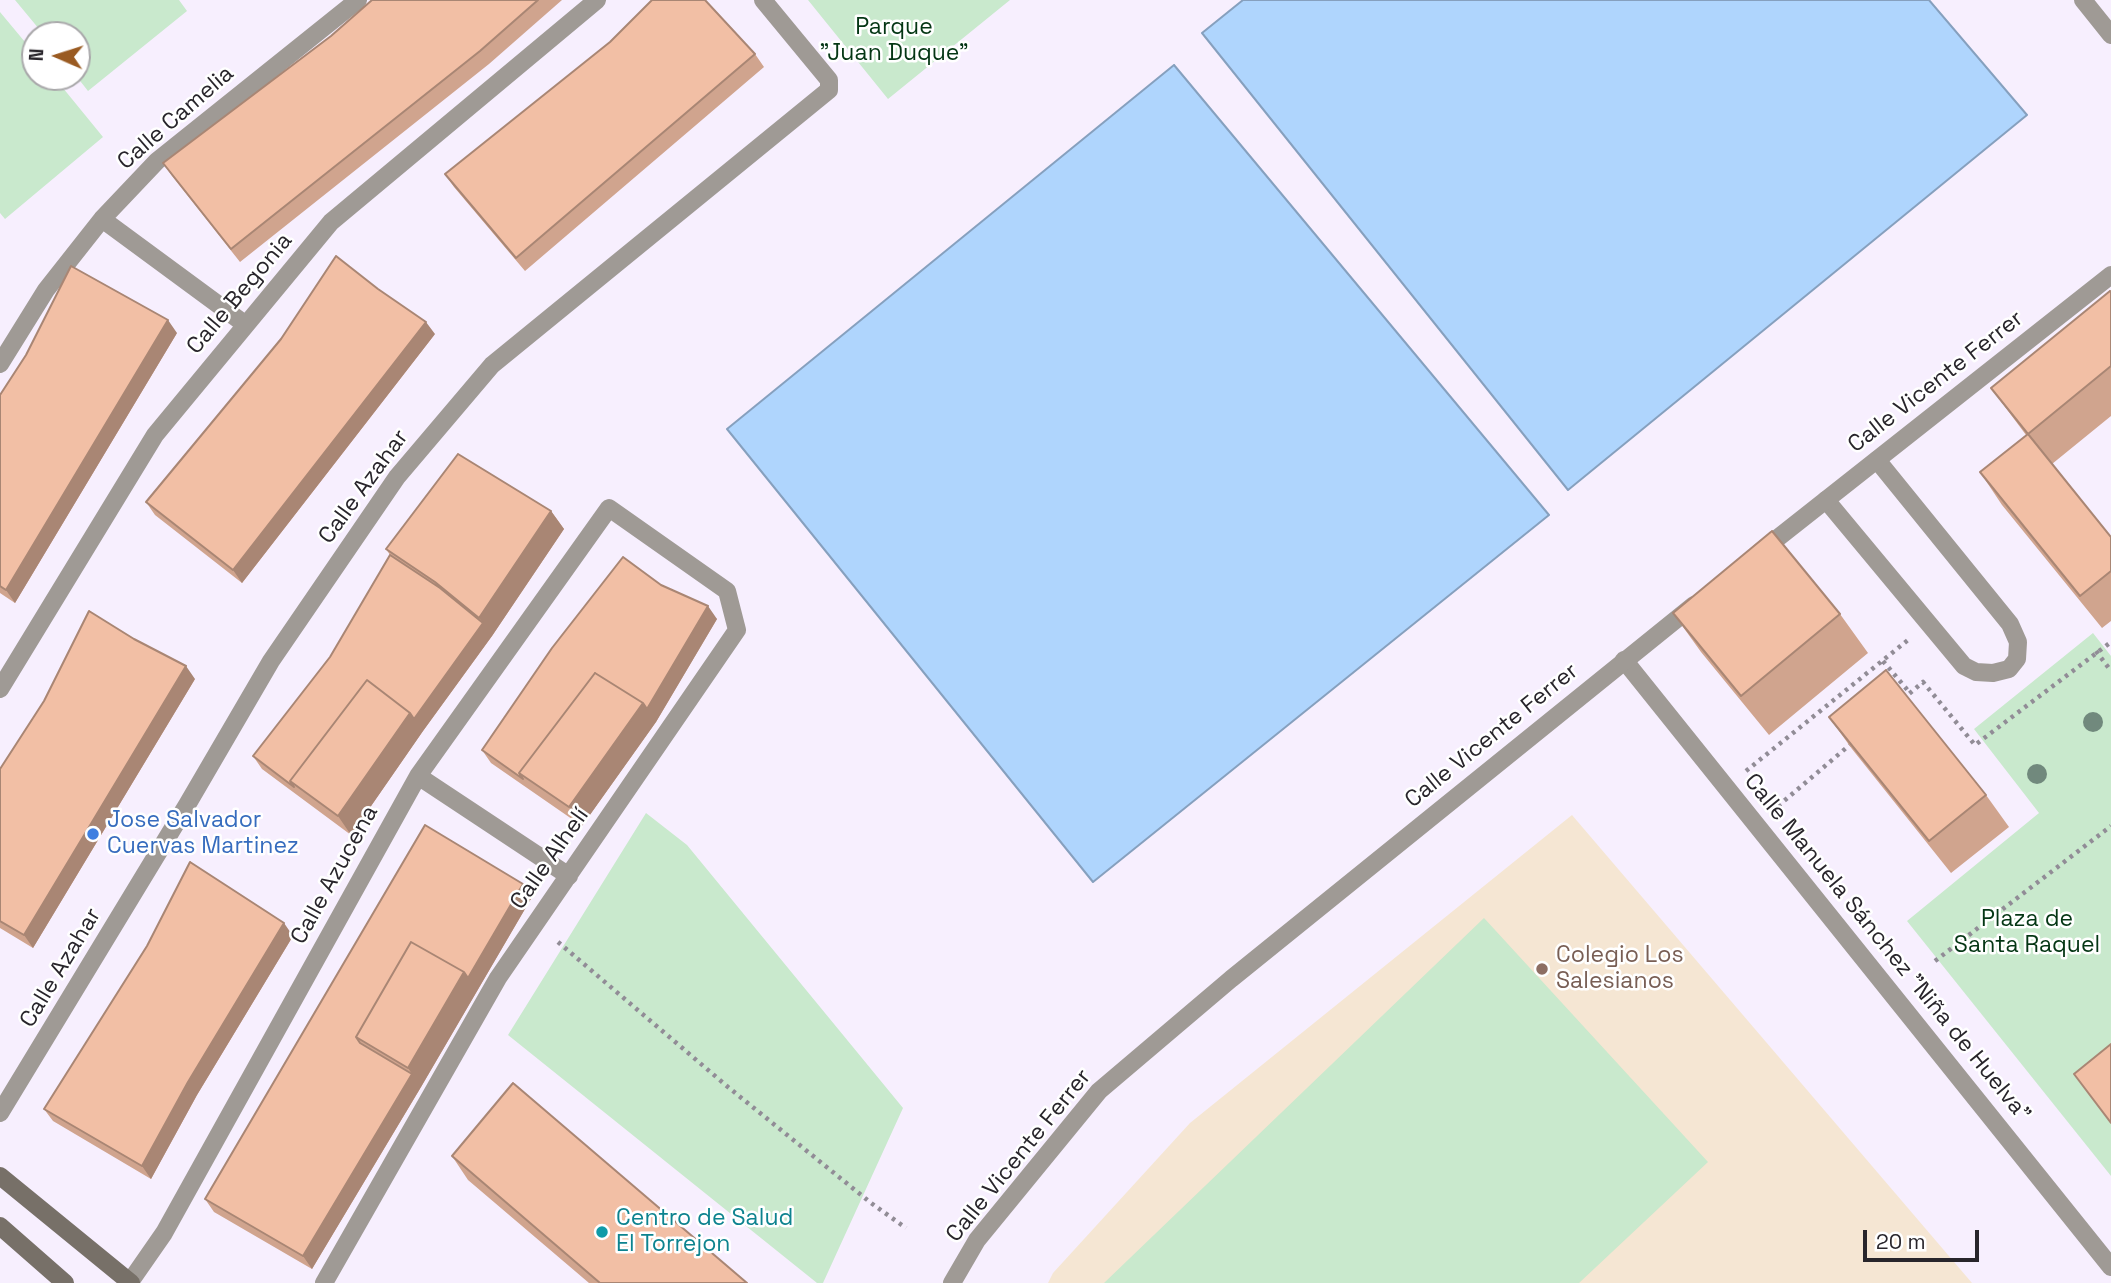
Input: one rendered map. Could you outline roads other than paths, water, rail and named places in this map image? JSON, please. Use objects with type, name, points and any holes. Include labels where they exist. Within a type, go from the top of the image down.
[{"type":"main road","points":[[0,1176],[131,1283]]},
{"type":"main road","points":[[0,1226],[65,1283]]},
{"type":"street","name":"Calle Camelia","points":[[0,364],[47,290],[102,219],[157,161],[358,0]]},
{"type":"street","name":"Calle Begonia","points":[[0,689],[6,662],[155,435],[331,222],[597,0]]},
{"type":"street","name":"Calle Azahar","points":[[0,1114],[271,661],[397,477],[492,365],[829,90],[829,80],[763,0]]},
{"type":"street","points":[[2083,0],[2111,35]]},
{"type":"street","points":[[102,219],[246,324]]},
{"type":"street","name":"Calle Vicente Ferrer","points":[[1742,566],[2111,275]]},
{"type":"street","points":[[1826,500],[1964,666],[1976,672],[1993,673],[2009,669],[2017,659],[2018,642],[2010,624],[1877,460]]},
{"type":"street","name":"Calle Azucena","points":[[131,1283],[164,1233],[418,776],[609,508]]},
{"type":"street","name":"Calle Alhelí","points":[[324,1283],[498,978],[737,630],[727,592],[609,508]]},
{"type":"street","name":"Calle Vicente Ferrer","points":[[952,1283],[977,1240],[1099,1091],[1231,979],[1710,592]]},
{"type":"street","name":"Calle Manuela Sánchez \"Niña de Huelva\"","points":[[1624,660],[2111,1267]]},
{"type":"street","points":[[418,776],[569,876]]},
{"type":"water","points":[[1243,0],[1929,0],[2027,115],[1568,490],[1202,33]]},
{"type":"water","points":[[1174,65],[1549,515],[1093,882],[727,429]]},
{"type":"place","name":"Jose Salvador Cuervas Martinez","points":[[93,834]]},
{"type":"place","name":"Colegio Los Salesianos","points":[[1542,969]]},
{"type":"place","name":"Centro de Salud El Torrejon","points":[[602,1232]]},
{"type":"park label","name":"Parque \"Juan Duque\"","points":[[894,41]]},
{"type":"park label","name":"Plaza de Santa Raquel","points":[[2027,933]]}]
